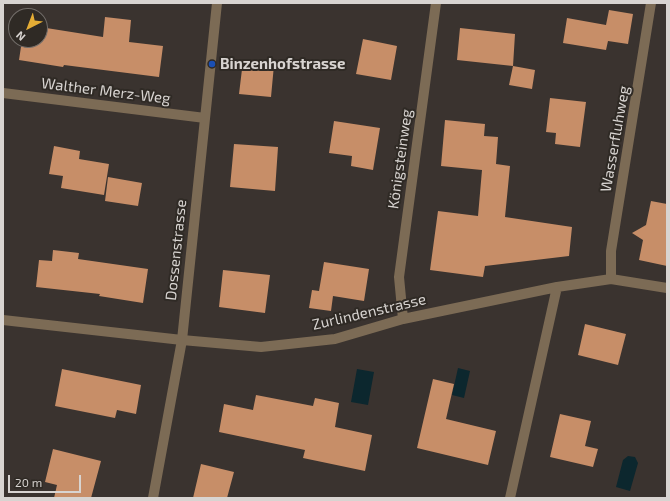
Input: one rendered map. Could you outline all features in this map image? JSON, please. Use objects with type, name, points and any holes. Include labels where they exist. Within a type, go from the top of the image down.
[{"type":"street","name":"Dossenstrasse","points":[[153,498],[182,340],[217,3]]},
{"type":"street","name":"Königsteinweg","points":[[403,319],[399,277],[436,3]]},
{"type":"street","name":"Wasserfluhweg","points":[[611,279],[611,251],[651,3]]},
{"type":"street","name":"Walther Merz-Weg","points":[[3,94],[205,118]]},
{"type":"street","name":"Zurlindenstrasse","points":[[3,320],[182,340],[262,347],[335,339],[403,319],[557,287],[611,279],[667,288]]},
{"type":"street","points":[[510,498],[557,287]]},
{"type":"water","points":[[458,368],[470,371],[464,398],[452,395]]},
{"type":"water","points":[[357,369],[374,372],[368,405],[351,402]]},
{"type":"water","points":[[628,456],[635,457],[638,463],[630,491],[616,487],[623,460]]},
{"type":"building","points":[[609,10],[633,14],[628,44],[608,41],[606,50],[563,43],[567,18],[606,25]]},
{"type":"building","points":[[105,17],[131,20],[129,42],[163,46],[159,77],[64,65],[63,67],[19,60],[21,48],[48,48],[48,28],[103,37]]},
{"type":"building","points":[[460,28],[515,34],[513,66],[457,60]]},
{"type":"building","points":[[363,39],[397,46],[391,80],[356,74]]},
{"type":"building","points":[[243,61],[274,65],[271,97],[239,94]]},
{"type":"building","points":[[513,66],[535,70],[532,89],[509,85]]},
{"type":"building","points":[[550,98],[586,102],[580,147],[555,144],[556,133],[546,132]]},
{"type":"building","points":[[445,120],[485,124],[484,136],[498,137],[496,164],[510,166],[505,217],[572,227],[569,256],[485,266],[483,277],[430,270],[438,211],[478,216],[482,170],[441,166]]},
{"type":"building","points":[[334,121],[380,128],[373,170],[351,166],[352,156],[329,153]]},
{"type":"building","points":[[234,144],[278,147],[275,191],[230,187]]},
{"type":"building","points":[[54,146],[80,151],[79,159],[109,164],[104,195],[61,188],[63,176],[49,174]]},
{"type":"building","points":[[108,177],[142,183],[138,206],[105,201]]},
{"type":"building","points":[[651,201],[667,204],[667,266],[639,260],[643,240],[632,233],[646,225]]},
{"type":"building","points":[[53,250],[79,253],[78,259],[148,269],[143,303],[99,296],[100,294],[36,287],[39,260],[52,261]]},
{"type":"building","points":[[324,262],[369,269],[364,301],[333,296],[331,311],[309,308],[312,290],[319,291]]},
{"type":"building","points":[[223,270],[270,275],[265,313],[219,307]]},
{"type":"building","points":[[585,324],[626,334],[618,365],[578,355]]},
{"type":"building","points":[[62,369],[141,385],[136,414],[117,410],[115,418],[55,406]]},
{"type":"building","points":[[433,379],[454,384],[446,419],[496,431],[488,465],[417,448]]},
{"type":"building","points":[[256,395],[313,406],[315,398],[339,403],[335,427],[372,435],[365,471],[303,458],[305,450],[219,432],[224,404],[253,410]]},
{"type":"building","points":[[560,414],[591,421],[585,446],[598,449],[593,467],[550,457]]},
{"type":"building","points":[[53,449],[101,461],[91,498],[54,498],[57,485],[45,482]]},
{"type":"building","points":[[201,464],[234,472],[227,498],[193,498]]},
{"type":"place","name":"Binzenhofstrasse","points":[[212,64]]}]
